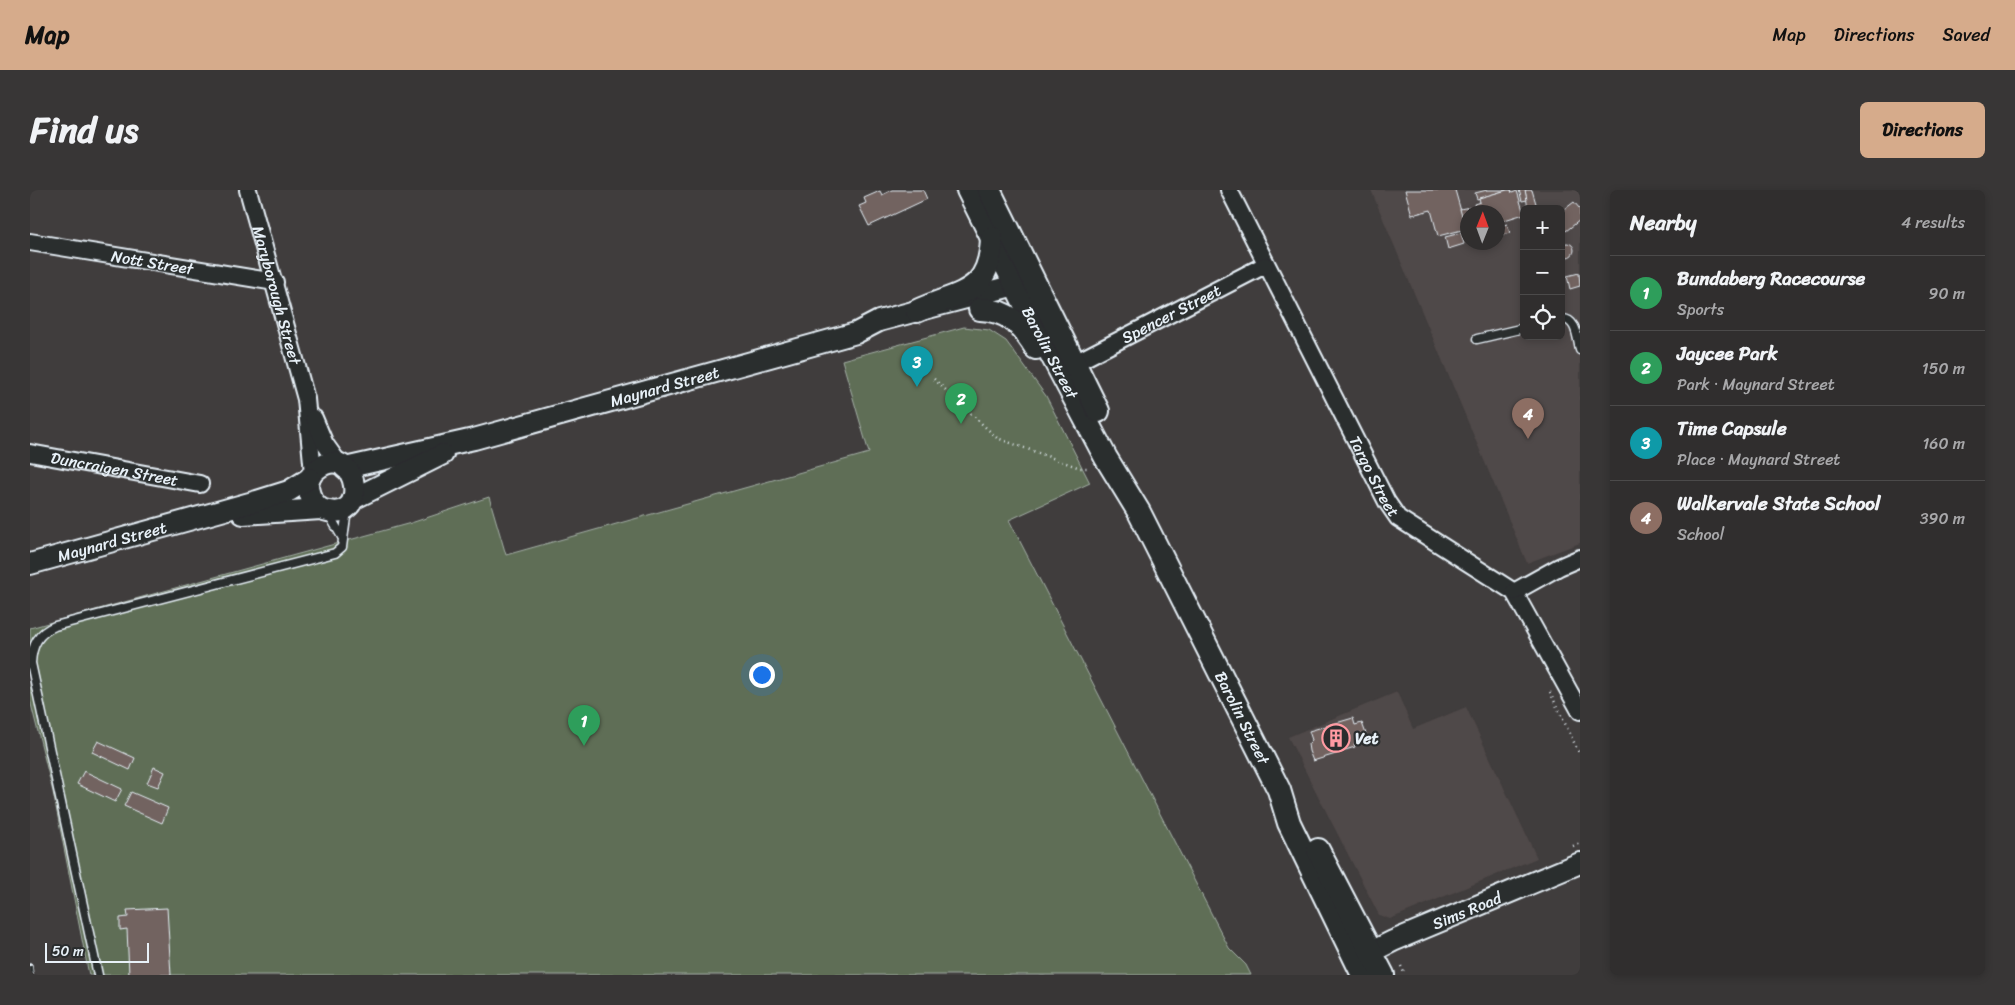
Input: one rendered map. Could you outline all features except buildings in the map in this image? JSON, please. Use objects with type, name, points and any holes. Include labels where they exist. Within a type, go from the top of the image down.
[{"type":"main road","name":"Barolin Street","points":[[968,190],[992,238],[1028,288],[1075,362],[1117,453],[1139,512]]},
{"type":"main road","name":"Barolin Street","points":[[989,190],[1028,288],[1091,430],[1139,512],[1280,790],[1300,816],[1363,962],[1392,970]]},
{"type":"main road","points":[[917,312],[967,291],[979,281],[991,260],[992,238]]},
{"type":"main road","points":[[980,309],[1000,311],[1006,314],[1026,333],[1063,392],[1091,430]]},
{"type":"street","name":"Maryborough Street","points":[[248,190],[275,282],[306,400],[325,444],[343,467]]},
{"type":"street","name":"Targo Street","points":[[1228,190],[1382,493],[1398,518],[1514,592],[1580,710]]},
{"type":"street","name":"Nott Street","points":[[30,242],[275,282]]},
{"type":"street","name":"Spencer Street","points":[[1075,362],[1265,265]]},
{"type":"street","name":"Maynard Street","points":[[856,333],[882,332],[980,309],[1028,288]]},
{"type":"street","name":"Maynard Street","points":[[343,467],[474,439],[856,333],[879,321],[1028,288]]},
{"type":"street","name":"Maryborough Street","points":[[306,400],[312,476]]},
{"type":"street","name":"Maynard Street","points":[[350,503],[474,439]]},
{"type":"street","name":"Duncraigen Street","points":[[30,453],[200,484]]},
{"type":"street","points":[[326,465],[343,467],[355,482],[350,503],[338,511],[324,510],[314,504],[310,496],[312,476],[326,465]]},
{"type":"street","name":"Maynard Street","points":[[30,564],[194,520],[289,491],[312,476]]},
{"type":"street","name":"Maynard Street","points":[[194,520],[324,510]]},
{"type":"street","points":[[1514,592],[1559,567],[1580,558]]},
{"type":"street","name":"Sims Road","points":[[1363,962],[1580,863]]},
{"type":"lane","points":[[1565,318],[1573,323],[1580,350]]},
{"type":"lane","points":[[1477,339],[1520,329]]},
{"type":"lane","points":[[98,975],[31,663],[32,653],[38,636],[55,626],[335,553],[342,547],[342,538],[350,503]]},
{"type":"lane","points":[[324,510],[342,538]]},
{"type":"path","points":[[934,379],[997,438],[1080,468],[1087,468]]},
{"type":"path","points":[[1550,692],[1580,755]]},
{"type":"path","points":[[1392,970],[1405,975]]},
{"type":"shaded area","points":[[1371,190],[1580,190],[1580,543],[1527,563]]},
{"type":"shaded area","points":[[1397,692],[1413,729],[1466,707],[1537,858],[1390,919],[1379,915],[1288,737]]},
{"type":"green space","points":[[964,327],[989,330],[1006,341],[1046,396],[1090,483],[1009,520],[1229,948],[1246,965],[1251,975],[89,975],[53,792],[30,700],[30,628],[411,523],[489,497],[506,555],[869,453],[842,360]]},
{"type":"railway","points":[[30,966],[31,975]]},
{"type":"place","name":"Time Capsule","points":[[917,387]]},
{"type":"place","name":"Jaycee Park","points":[[961,424]]},
{"type":"place","name":"Walkervale State School","points":[[1528,439]]},
{"type":"place","name":"Vet","points":[[1336,738]]},
{"type":"place","name":"Bundaberg Racecourse","points":[[584,746]]}]
